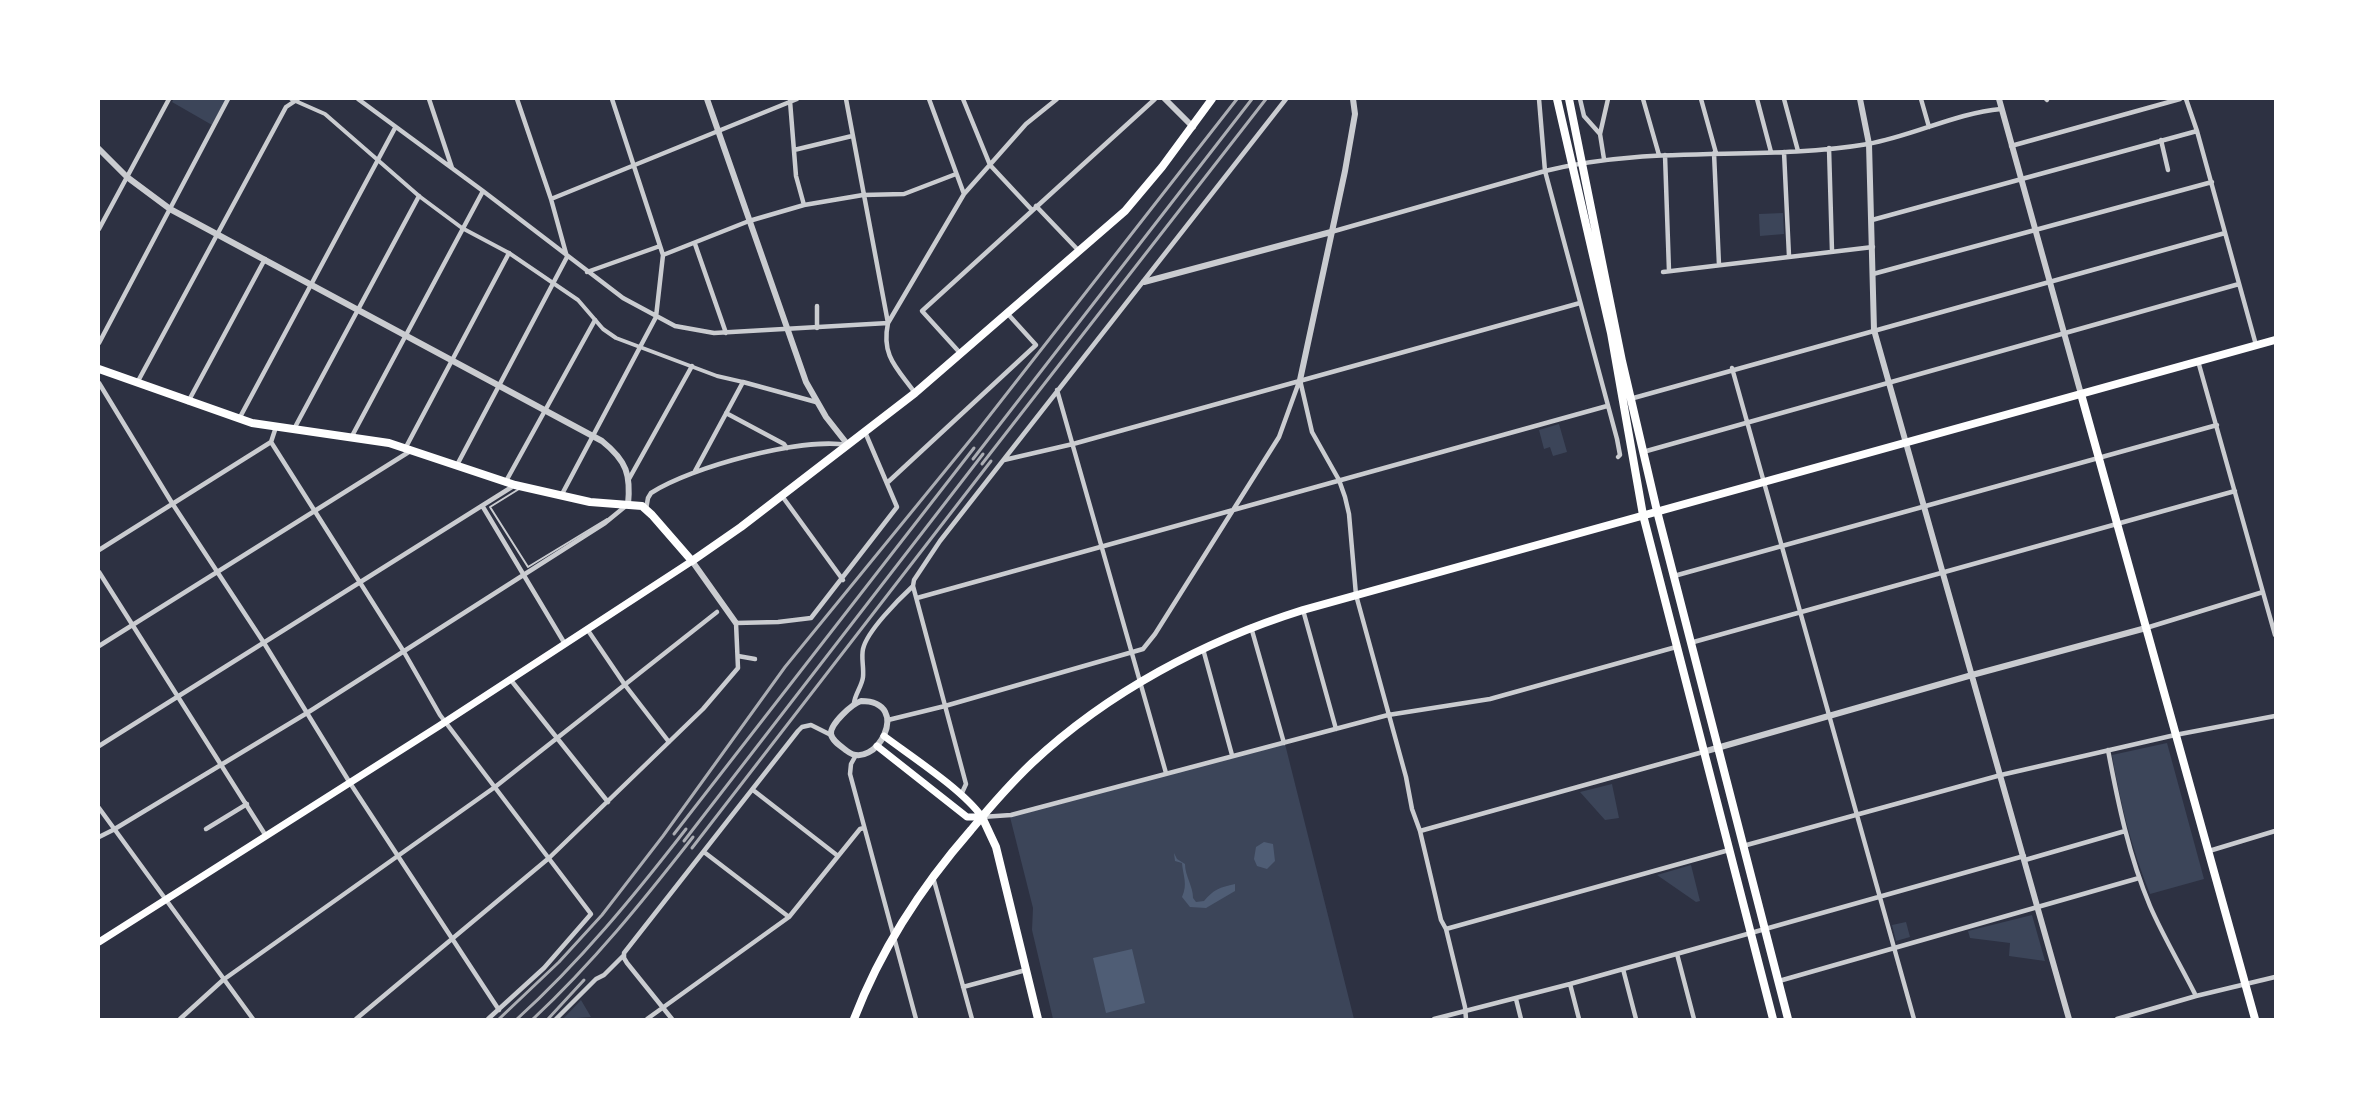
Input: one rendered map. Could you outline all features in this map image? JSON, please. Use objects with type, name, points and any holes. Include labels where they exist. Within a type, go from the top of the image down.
[{"type":"main road","points":[[99,942],[693,561],[782,496],[915,393],[1132,204],[1193,127],[1212,99]]},
{"type":"main road","points":[[1557,99],[1611,333],[1643,515],[1773,1019]]},
{"type":"main road","points":[[1569,99],[1630,399],[1690,643],[1788,1019]]},
{"type":"main road","points":[[854,1019],[894,938],[918,897],[982,817],[1019,777],[1072,730],[1141,682],[1203,649],[1251,627],[1303,610],[2275,340]]},
{"type":"main road","points":[[99,369],[239,419],[276,427],[352,436],[409,448],[506,483],[598,504],[628,505],[646,509],[693,561]]},
{"type":"main road","points":[[2080,394],[2255,1019]]},
{"type":"main road","points":[[884,736],[961,795],[975,807],[982,817],[996,847],[1038,1019]]},
{"type":"main road","points":[[877,746],[968,817],[982,817]]},
{"type":"street","points":[[99,229],[169,99]]},
{"type":"street","points":[[99,343],[228,99]]},
{"type":"street","points":[[358,99],[623,298],[675,326],[726,333],[888,323]]},
{"type":"street","points":[[429,99],[452,168]]},
{"type":"street","points":[[457,465],[567,257],[551,199],[517,99]]},
{"type":"street","points":[[561,496],[656,317],[663,255],[612,99]]},
{"type":"street","points":[[707,99],[806,382],[816,402],[848,445]]},
{"type":"street","points":[[551,199],[797,99]]},
{"type":"street","points":[[846,99],[862,195],[888,323]]},
{"type":"street","points":[[929,99],[964,194]]},
{"type":"street","points":[[963,99],[990,165],[1032,210]]},
{"type":"street","points":[[915,393],[887,355],[885,337],[888,323],[964,194],[1026,124],[1057,99]]},
{"type":"street","points":[[961,354],[922,311],[1155,99]]},
{"type":"street","points":[[1165,99],[1193,127]]},
{"type":"street","points":[[961,795],[966,784],[916,598],[914,580],[940,541],[1286,99]]},
{"type":"street","points":[[888,720],[1133,653],[1143,649],[1154,635],[1279,437],[1300,380],[1345,171],[1354,114],[1353,99]]},
{"type":"street","points":[[1539,99],[1545,171],[1620,454],[1618,457]]},
{"type":"street","points":[[1580,99],[1584,116],[1600,134]]},
{"type":"street","points":[[1604,159],[1600,134],[1608,99]]},
{"type":"street","points":[[1643,99],[1662,155],[1666,271],[1873,247]]},
{"type":"street","points":[[1701,99],[1715,153],[1719,265]]},
{"type":"street","points":[[1757,99],[1771,152]]},
{"type":"street","points":[[1784,99],[1798,151]]},
{"type":"street","points":[[1860,99],[1869,144],[1874,330],[2069,1019]]},
{"type":"street","points":[[1921,99],[1929,127]]},
{"type":"street","points":[[1999,99],[2080,394]]},
{"type":"street","points":[[2011,146],[2180,99]]},
{"type":"street","points":[[2186,99],[2212,182],[2256,345]]},
{"type":"street","points":[[137,382],[286,107],[294,100],[325,114],[419,196],[462,228],[509,253],[578,300],[595,320],[616,338],[717,376],[816,402]]},
{"type":"street","points":[[790,100],[796,176],[804,205]]},
{"type":"street","points":[[1144,282],[1583,162],[1662,155],[1785,152],[1869,144],[2001,109]]},
{"type":"street","points":[[239,419],[395,128]]},
{"type":"street","points":[[1872,220],[2197,131]]},
{"type":"street","points":[[794,150],[852,136]]},
{"type":"street","points":[[2161,140],[2168,170]]},
{"type":"street","points":[[1828,148],[1832,251]]},
{"type":"street","points":[[99,149],[128,177],[170,209],[593,435],[616,454],[625,466],[629,479],[628,505],[612,518],[307,713],[99,837]]},
{"type":"street","points":[[1785,152],[1789,256]]},
{"type":"street","points":[[663,255],[749,221],[804,205],[862,195],[904,194],[956,174]]},
{"type":"street","points":[[1873,274],[2212,182]]},
{"type":"street","points":[[352,436],[483,191]]},
{"type":"street","points":[[294,429],[419,196]]},
{"type":"street","points":[[1036,206],[1079,251]]},
{"type":"street","points":[[1630,399],[1732,368],[2049,284],[2225,233]]},
{"type":"street","points":[[695,244],[726,333]]},
{"type":"street","points":[[587,272],[660,246]]},
{"type":"street","points":[[99,646],[315,511],[409,448],[452,359],[509,253]]},
{"type":"street","points":[[188,402],[266,259]]},
{"type":"street","points":[[1643,452],[2239,284]]},
{"type":"street","points":[[1003,461],[1073,444],[1580,303]]},
{"type":"street","points":[[817,306],[817,328]]},
{"type":"street","points":[[887,483],[1036,345],[1007,313]]},
{"type":"street","points":[[506,483],[595,320]]},
{"type":"street","points":[[2198,361],[2275,635]]},
{"type":"street","points":[[629,479],[692,366]]},
{"type":"street","points":[[1732,368],[1914,1019]]},
{"type":"street","points":[[1300,380],[1312,432],[1339,480],[1349,514],[1356,595],[1446,929],[1466,1019]]},
{"type":"street","points":[[695,471],[743,382]]},
{"type":"street","points":[[99,383],[172,503],[264,643],[350,783],[499,1010]]},
{"type":"street","points":[[1058,390],[1166,773]]},
{"type":"street","points":[[916,598],[1607,406]]},
{"type":"street","points":[[726,413],[784,444],[787,448]]},
{"type":"street","points":[[1674,576],[2217,425]]},
{"type":"street","points":[[99,549],[271,442],[276,427]]},
{"type":"street","points":[[736,623],[811,618],[843,580],[897,507],[865,432]]},
{"type":"street","points":[[271,442],[361,582],[445,721],[591,914],[544,969],[488,1019]]},
{"type":"street","points":[[646,509],[651,493],[695,471],[787,448],[824,443],[848,445]]},
{"type":"street","points":[[99,746],[518,486]]},
{"type":"street","points":[[1690,643],[2235,491]]},
{"type":"street","points":[[782,496],[843,580]]},
{"type":"street","points":[[483,507],[565,644]]},
{"type":"street","points":[[356,1019],[549,858],[712,700],[737,671],[736,623],[693,561]]},
{"type":"street","points":[[99,572],[266,836]]},
{"type":"street","points":[[854,703],[856,692],[863,680],[864,644],[896,601],[913,586]]},
{"type":"street","points":[[1419,831],[2146,628],[2263,592]]},
{"type":"street","points":[[1303,610],[1336,729]]},
{"type":"street","points":[[180,1019],[223,980],[495,787],[717,612]]},
{"type":"street","points":[[1251,627],[1284,742]]},
{"type":"street","points":[[587,629],[625,685],[669,741]]},
{"type":"street","points":[[982,817],[1011,815],[1388,715],[1490,699],[1676,647]]},
{"type":"street","points":[[1203,649],[1232,755]]},
{"type":"street","points":[[738,656],[755,660]]},
{"type":"street","points":[[510,679],[608,801]]},
{"type":"street","points":[[861,701],[872,703],[883,710],[888,720],[884,736],[877,746],[870,751],[856,755],[833,740],[831,735],[832,729],[854,703],[861,701]]},
{"type":"street","points":[[1743,846],[2001,775],[2175,735],[2275,716]]},
{"type":"street","points":[[556,1019],[624,955],[802,728],[811,725],[831,735]]},
{"type":"street","points":[[2108,750],[2125,831],[2139,878],[2151,908],[2196,996]]},
{"type":"street","points":[[856,755],[851,764],[850,774],[916,1019]]},
{"type":"street","points":[[753,790],[838,856]]},
{"type":"street","points":[[206,829],[247,804]]},
{"type":"street","points":[[99,808],[253,1019]]},
{"type":"street","points":[[647,1019],[789,917],[860,829],[864,828]]},
{"type":"street","points":[[1434,1019],[1516,999],[1879,896],[2125,831]]},
{"type":"street","points":[[2208,851],[2275,831]]},
{"type":"street","points":[[1446,929],[1729,850]]},
{"type":"street","points":[[704,852],[789,917]]},
{"type":"street","points":[[933,877],[972,1019]]},
{"type":"street","points":[[1778,982],[2139,878]]},
{"type":"street","points":[[1677,954],[1694,1019]]},
{"type":"street","points":[[624,955],[672,1019]]},
{"type":"street","points":[[1623,969],[1636,1019]]},
{"type":"street","points":[[963,987],[1026,970]]},
{"type":"street","points":[[2117,1019],[2196,996],[2246,986],[2275,977]]},
{"type":"street","points":[[1570,984],[1579,1019]]},
{"type":"street","points":[[1516,999],[1521,1019]]},
{"type":"street","points":[[859,1008],[861,1019]]},
{"type":"lane","points":[[518,486],[490,507],[528,567],[604,519],[612,518]]},
{"type":"shaded area","points":[[174,99],[226,99],[212,125],[172,102]]},
{"type":"shaded area","points":[[1783,213],[1784,234],[1760,236],[1759,214]]},
{"type":"shaded area","points":[[1559,424],[1567,452],[1553,456],[1550,447],[1544,449],[1539,430]]},
{"type":"shaded area","points":[[2167,743],[2204,879],[2150,894],[2127,826],[2112,755]]},
{"type":"shaded area","points":[[1285,744],[1354,1019],[1053,1019],[1032,930],[1033,908],[1010,817]]},
{"type":"shaded area","points":[[1612,784],[1619,818],[1605,820],[1580,792]]},
{"type":"shaded area","points":[[1264,842],[1273,844],[1275,861],[1267,869],[1257,866],[1254,859],[1256,847]]},
{"type":"shaded area","points":[[1174,853],[1177,859],[1185,864],[1196,902],[1204,901],[1225,886],[1235,884],[1235,891],[1206,908],[1190,907],[1182,897],[1185,884],[1182,863],[1175,861]]},
{"type":"shaded area","points":[[1691,865],[1700,901],[1696,902],[1657,875]]},
{"type":"shaded area","points":[[2032,915],[2045,961],[2009,956],[2010,943],[1970,938],[1968,931]]},
{"type":"shaded area","points":[[1906,922],[1910,937],[1896,941],[1892,925]]},
{"type":"shaded area","points":[[1132,949],[1145,1003],[1106,1013],[1093,958]]},
{"type":"shaded area","points":[[581,1000],[591,1017],[563,1019]]},
{"type":"railway","points":[[499,1019],[559,962],[602,915],[663,836],[785,667],[976,433],[1237,99]]},
{"type":"railway","points":[[973,459],[1252,99]]},
{"type":"railway","points":[[982,464],[1266,99]]},
{"type":"railway","points":[[674,834],[974,448]]},
{"type":"railway","points":[[684,841],[983,454]]},
{"type":"railway","points":[[692,848],[991,461]]},
{"type":"railway","points":[[517,1019],[563,975],[606,928],[686,829]]},
{"type":"railway","points":[[533,1019],[617,931],[693,837]]},
{"type":"railway","points":[[548,1019],[584,980]]}]
